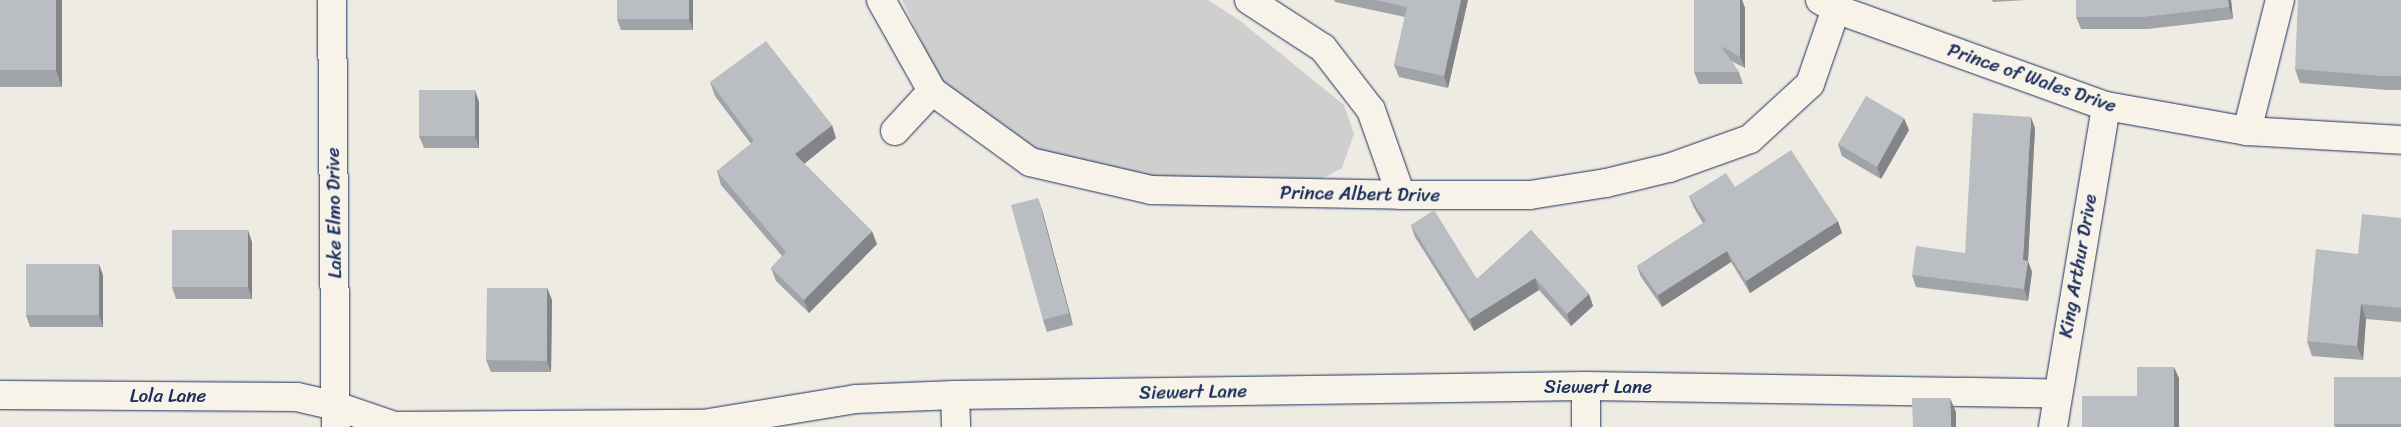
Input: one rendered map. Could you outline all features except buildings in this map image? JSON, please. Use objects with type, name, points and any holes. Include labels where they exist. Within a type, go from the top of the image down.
[{"type":"street","name":"Lake Elmo Drive","points":[[332,0],[336,416]]},
{"type":"street","name":"Prince Albert Drive","points":[[881,0],[932,91],[1030,162],[1151,190],[1401,195],[1530,195],[1606,183],[1670,168],[1750,139],[1810,84],[1828,5]]},
{"type":"street","points":[[1250,0],[1323,48],[1371,110],[1401,195]]},
{"type":"street","points":[[2247,131],[2280,0]]},
{"type":"street","name":"Prince of Wales Drive","points":[[1828,5],[2106,106],[2247,131],[2401,140]]},
{"type":"street","points":[[895,131],[932,91]]},
{"type":"street","name":"King Arthur Drive","points":[[2053,427],[2057,393],[2106,106]]},
{"type":"street","name":"Siewert Lane","points":[[336,416],[394,426],[703,424],[856,399],[956,395],[1586,386],[2057,393]]},
{"type":"street","points":[[1586,386],[1586,427]]},
{"type":"street","name":"Lola Lane","points":[[0,395],[297,397],[336,416]]},
{"type":"street","points":[[956,395],[956,427]]},
{"type":"shaded area","points":[[902,0],[1208,0],[1239,20],[1344,105],[1354,134],[1342,168],[1322,179],[1154,177],[1057,162],[1006,138],[938,77]]}]
